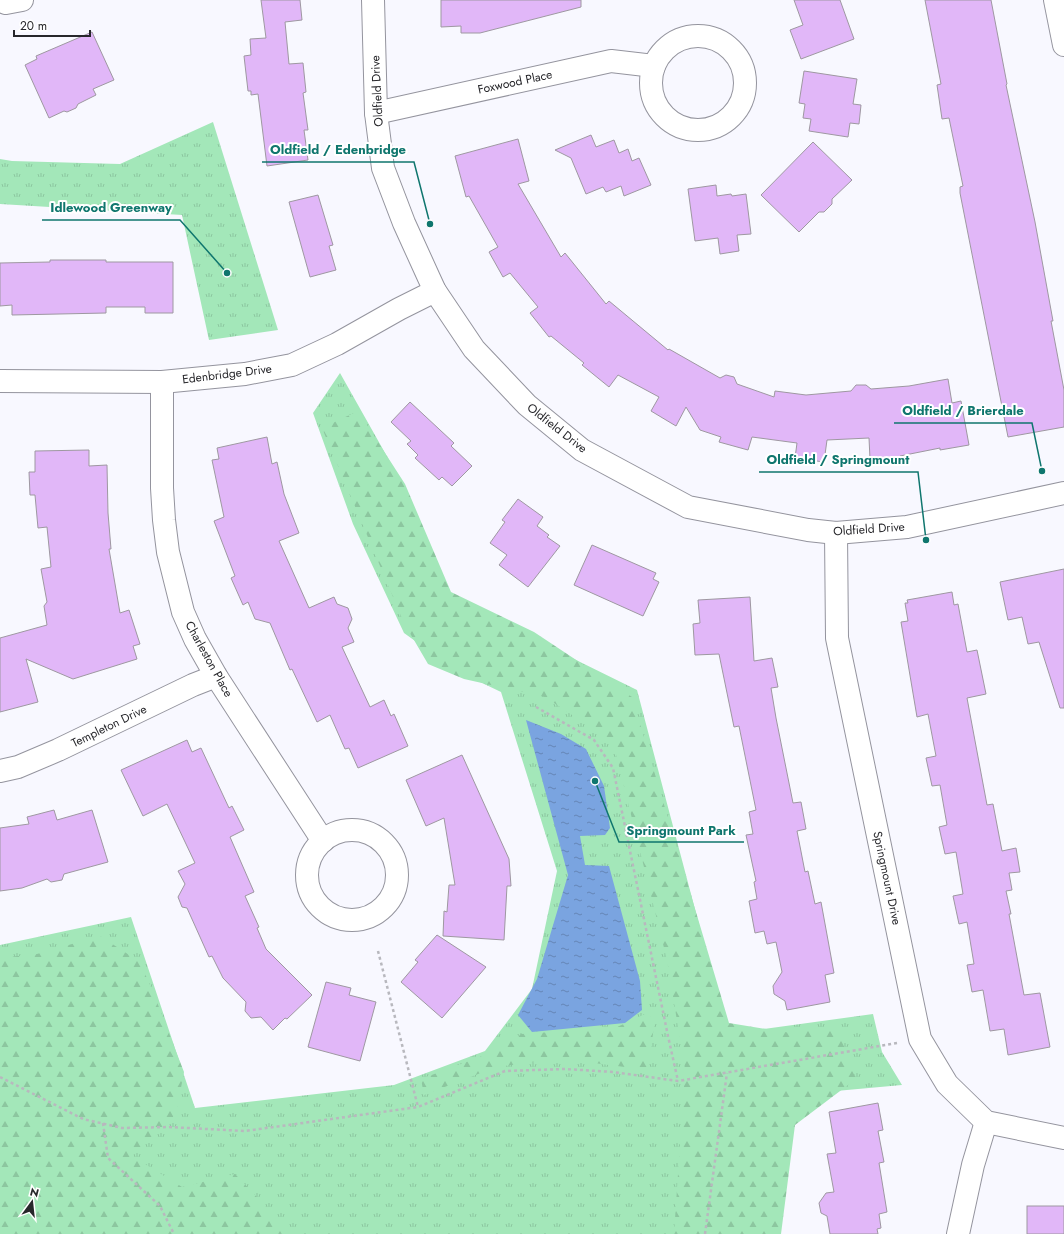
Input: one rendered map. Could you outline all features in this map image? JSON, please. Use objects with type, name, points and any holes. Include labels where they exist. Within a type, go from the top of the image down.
[{"type":"street","points":[[0,1],[6,3],[22,0]]},
{"type":"street","name":"Oldfield Drive","points":[[373,0],[376,112],[383,168],[404,223],[435,291],[474,349],[527,405],[582,450],[688,507],[808,530],[836,533],[907,527],[1064,493]]},
{"type":"street","points":[[1055,0],[1064,45]]},
{"type":"street","points":[[694,36],[712,37],[727,45],[735,53],[743,68],[746,85],[742,101],[733,116],[719,126],[710,129],[693,130],[677,126],[661,113],[653,98],[650,82],[654,66],[664,50],[678,40],[694,36]]},
{"type":"street","name":"Foxwood Place","points":[[376,112],[611,60],[654,66]]},
{"type":"street","name":"Edenbridge Drive","points":[[0,382],[162,382],[245,374],[292,365],[337,344],[399,309],[435,291]]},
{"type":"street","name":"Charleston Place","points":[[162,382],[162,488],[168,552],[183,612],[195,639],[216,676],[323,841]]},
{"type":"street","name":"Springmount Drive","points":[[836,533],[837,638],[920,1039],[948,1084],[986,1122]]},
{"type":"street","name":"Templeton Drive","points":[[0,771],[18,767],[58,750],[193,685],[216,676]]},
{"type":"street","points":[[351,830],[367,832],[383,842],[392,854],[397,875],[394,891],[384,906],[371,915],[355,920],[339,918],[320,906],[311,894],[308,883],[308,868],[313,853],[323,841],[336,832],[351,830]]},
{"type":"street","points":[[958,1234],[973,1165],[986,1122],[1064,1138]]},
{"type":"path","points":[[536,707],[594,740],[613,768],[678,1081]]},
{"type":"path","points":[[378,951],[418,1107]]},
{"type":"path","points":[[0,1077],[83,1119],[122,1128],[169,1127],[245,1131],[418,1107],[505,1071],[565,1069],[613,1072],[678,1081],[920,1039]]},
{"type":"path","points":[[705,1234],[727,1073]]},
{"type":"path","points":[[103,1123],[108,1158],[160,1206],[174,1234]]},
{"type":"green space","points":[[213,122],[278,330],[209,340],[182,215],[0,204],[0,159],[12,161],[120,164]]},
{"type":"green space","points":[[340,373],[389,460],[440,593],[637,690],[728,1034],[873,1014],[882,1052],[902,1085],[825,1092],[749,1140],[744,1234],[0,1234],[0,945],[131,917],[195,1108],[394,1085],[485,1051],[532,989],[557,871],[501,692],[457,671],[404,633],[353,524],[313,413]]},
{"type":"green space","points":[[358,411],[405,484],[451,592],[534,632],[632,697],[729,1023],[791,1033],[837,1027],[856,1079],[795,1125],[781,1234],[674,1234],[685,1069],[667,960],[613,742],[545,697],[464,679],[428,664],[404,623],[322,428]]},
{"type":"green space","points":[[100,936],[140,962],[184,1072],[176,1114],[132,1156],[182,1187],[235,1174],[292,1234],[0,1234],[0,958],[37,954]]},
{"type":"green space","points":[[645,1014],[655,1019],[648,1070],[563,1059],[496,1067],[424,1095],[421,1079],[493,1052],[521,1034],[615,1028]]},
{"type":"water","points":[[526,720],[561,734],[586,749],[604,786],[610,828],[605,835],[580,836],[585,865],[609,866],[640,981],[642,1010],[625,1023],[532,1032],[518,1015],[537,979],[568,875]]},
{"type":"building","points":[[261,0],[300,0],[302,20],[285,22],[289,64],[303,63],[306,92],[303,93],[308,130],[304,130],[308,160],[267,166],[258,94],[251,95],[251,91],[248,91],[244,56],[251,55],[250,39],[266,38]]},
{"type":"building","points":[[441,0],[581,0],[581,7],[480,33],[461,33],[461,26],[441,27]]},
{"type":"building","points":[[794,0],[840,0],[854,39],[801,59],[790,30],[803,25]]},
{"type":"building","points":[[925,0],[991,0],[1006,85],[1035,222],[1053,321],[1051,321],[1064,390],[1064,427],[1008,437],[960,193],[960,187],[963,186],[949,118],[942,119],[937,85],[941,84]]},
{"type":"building","points":[[92,32],[114,80],[93,89],[96,95],[78,104],[76,108],[67,112],[64,111],[49,118],[25,65],[37,59],[36,56]]},
{"type":"building","points":[[804,71],[857,79],[853,104],[861,105],[859,124],[850,123],[848,137],[809,131],[811,119],[803,118],[805,104],[799,103]]},
{"type":"building","points":[[591,135],[596,147],[614,140],[619,153],[628,149],[632,161],[639,158],[651,185],[624,196],[621,186],[606,192],[603,187],[586,194],[571,158],[555,150]]},
{"type":"building","points":[[518,139],[529,181],[518,184],[561,257],[565,253],[606,304],[609,301],[668,350],[669,349],[720,378],[726,375],[734,377],[737,384],[774,397],[775,391],[806,395],[851,391],[856,385],[866,385],[871,389],[909,386],[948,379],[952,403],[961,401],[969,445],[940,450],[940,448],[900,457],[870,459],[869,438],[827,440],[824,462],[795,458],[797,443],[752,437],[748,450],[719,442],[721,437],[700,430],[686,407],[676,426],[651,411],[659,397],[618,375],[609,387],[582,365],[584,363],[551,336],[549,337],[530,313],[538,307],[510,273],[503,277],[489,252],[498,247],[469,196],[466,197],[455,156]]},
{"type":"building","points":[[813,142],[852,180],[832,199],[832,204],[824,212],[819,212],[799,232],[761,195]]},
{"type":"building","points":[[716,185],[717,196],[746,194],[751,234],[737,235],[739,251],[720,254],[718,238],[695,241],[688,189]]},
{"type":"building","points":[[318,195],[333,245],[329,246],[336,270],[310,277],[289,202]]},
{"type":"building","points":[[50,260],[173,262],[173,313],[145,313],[145,307],[106,307],[106,313],[12,315],[12,305],[0,306],[0,263],[50,262]]},
{"type":"building","points":[[410,402],[454,443],[451,446],[472,466],[452,486],[442,477],[439,480],[415,458],[418,455],[407,444],[411,441],[391,422]]},
{"type":"building","points":[[267,437],[272,464],[277,462],[284,494],[299,533],[279,541],[309,608],[334,597],[337,604],[348,608],[352,619],[348,628],[354,642],[342,647],[370,707],[384,700],[391,716],[394,714],[408,746],[358,768],[349,748],[345,749],[330,715],[317,722],[292,669],[290,670],[270,623],[255,619],[248,602],[243,605],[231,578],[235,576],[214,521],[224,517],[212,460],[219,459],[217,448]]},
{"type":"building","points":[[89,450],[89,466],[107,465],[108,513],[111,549],[109,549],[120,613],[129,610],[140,644],[133,646],[137,659],[73,679],[26,659],[38,702],[0,712],[0,638],[47,625],[44,606],[47,602],[41,569],[51,567],[47,527],[38,528],[35,495],[30,495],[29,472],[35,472],[35,451]]},
{"type":"building","points":[[518,499],[543,517],[537,526],[549,535],[547,537],[560,546],[528,587],[499,565],[507,555],[490,543],[505,522],[502,520]]},
{"type":"building","points":[[592,545],[656,573],[653,579],[659,582],[643,616],[574,585]]},
{"type":"building","points":[[1064,569],[1064,708],[1060,708],[1039,642],[1028,644],[1022,617],[1008,620],[1000,582]]},
{"type":"building","points":[[952,592],[954,605],[958,604],[967,652],[977,650],[986,694],[967,698],[987,805],[993,804],[1002,851],[1016,848],[1020,872],[1009,873],[1012,890],[1006,891],[1024,995],[1040,993],[1050,1047],[1008,1055],[1004,1029],[990,1031],[983,990],[972,992],[967,965],[974,964],[967,922],[959,924],[953,896],[963,894],[956,852],[945,854],[939,827],[947,825],[940,785],[932,786],[926,758],[936,756],[928,714],[917,717],[901,622],[908,621],[905,603],[908,603],[907,600]]},
{"type":"building","points":[[750,597],[754,661],[772,658],[778,687],[771,688],[776,718],[793,803],[801,802],[806,829],[797,831],[805,872],[808,871],[815,904],[821,902],[834,973],[825,975],[830,1002],[787,1010],[785,1001],[774,994],[773,986],[782,972],[776,942],[767,944],[764,931],[755,933],[749,901],[757,899],[754,882],[756,881],[746,835],[753,834],[749,812],[756,810],[739,726],[734,727],[719,654],[695,655],[693,624],[700,623],[698,600]]},
{"type":"building","points":[[187,740],[192,752],[201,748],[229,808],[232,806],[244,830],[230,837],[254,892],[245,896],[259,927],[257,928],[266,949],[312,995],[273,1030],[261,1017],[251,1018],[245,1011],[246,1002],[223,978],[212,956],[209,957],[187,908],[182,907],[178,897],[185,884],[178,871],[195,863],[167,804],[143,816],[121,770]]},
{"type":"building","points":[[462,755],[509,859],[511,886],[507,886],[504,940],[443,936],[444,911],[447,912],[449,885],[455,885],[444,818],[426,826],[406,780]]},
{"type":"building","points":[[54,810],[57,820],[92,810],[108,862],[64,874],[62,880],[51,882],[47,879],[22,888],[0,891],[0,828],[29,824],[27,817]]},
{"type":"building","points":[[437,935],[486,967],[442,1018],[401,982],[418,962],[415,960]]},
{"type":"building","points":[[326,982],[351,988],[349,995],[376,1002],[360,1061],[308,1047]]},
{"type":"building","points":[[878,1103],[883,1130],[878,1131],[884,1162],[879,1163],[887,1212],[879,1214],[881,1228],[877,1229],[878,1234],[830,1234],[827,1216],[821,1213],[819,1203],[826,1193],[834,1192],[827,1154],[836,1153],[829,1112]]},
{"type":"building","points":[[1027,1206],[1064,1206],[1064,1234],[1027,1234]]},
{"type":"place","name":"Oldfield / Edenbridge","points":[[430,224]]},
{"type":"place","name":"Idlewood Greenway","points":[[227,273]]},
{"type":"place","name":"Oldfield / Brierdale","points":[[1042,471]]},
{"type":"place","name":"Oldfield / Springmount","points":[[926,540]]},
{"type":"place","name":"Springmount Park","points":[[595,781]]}]
